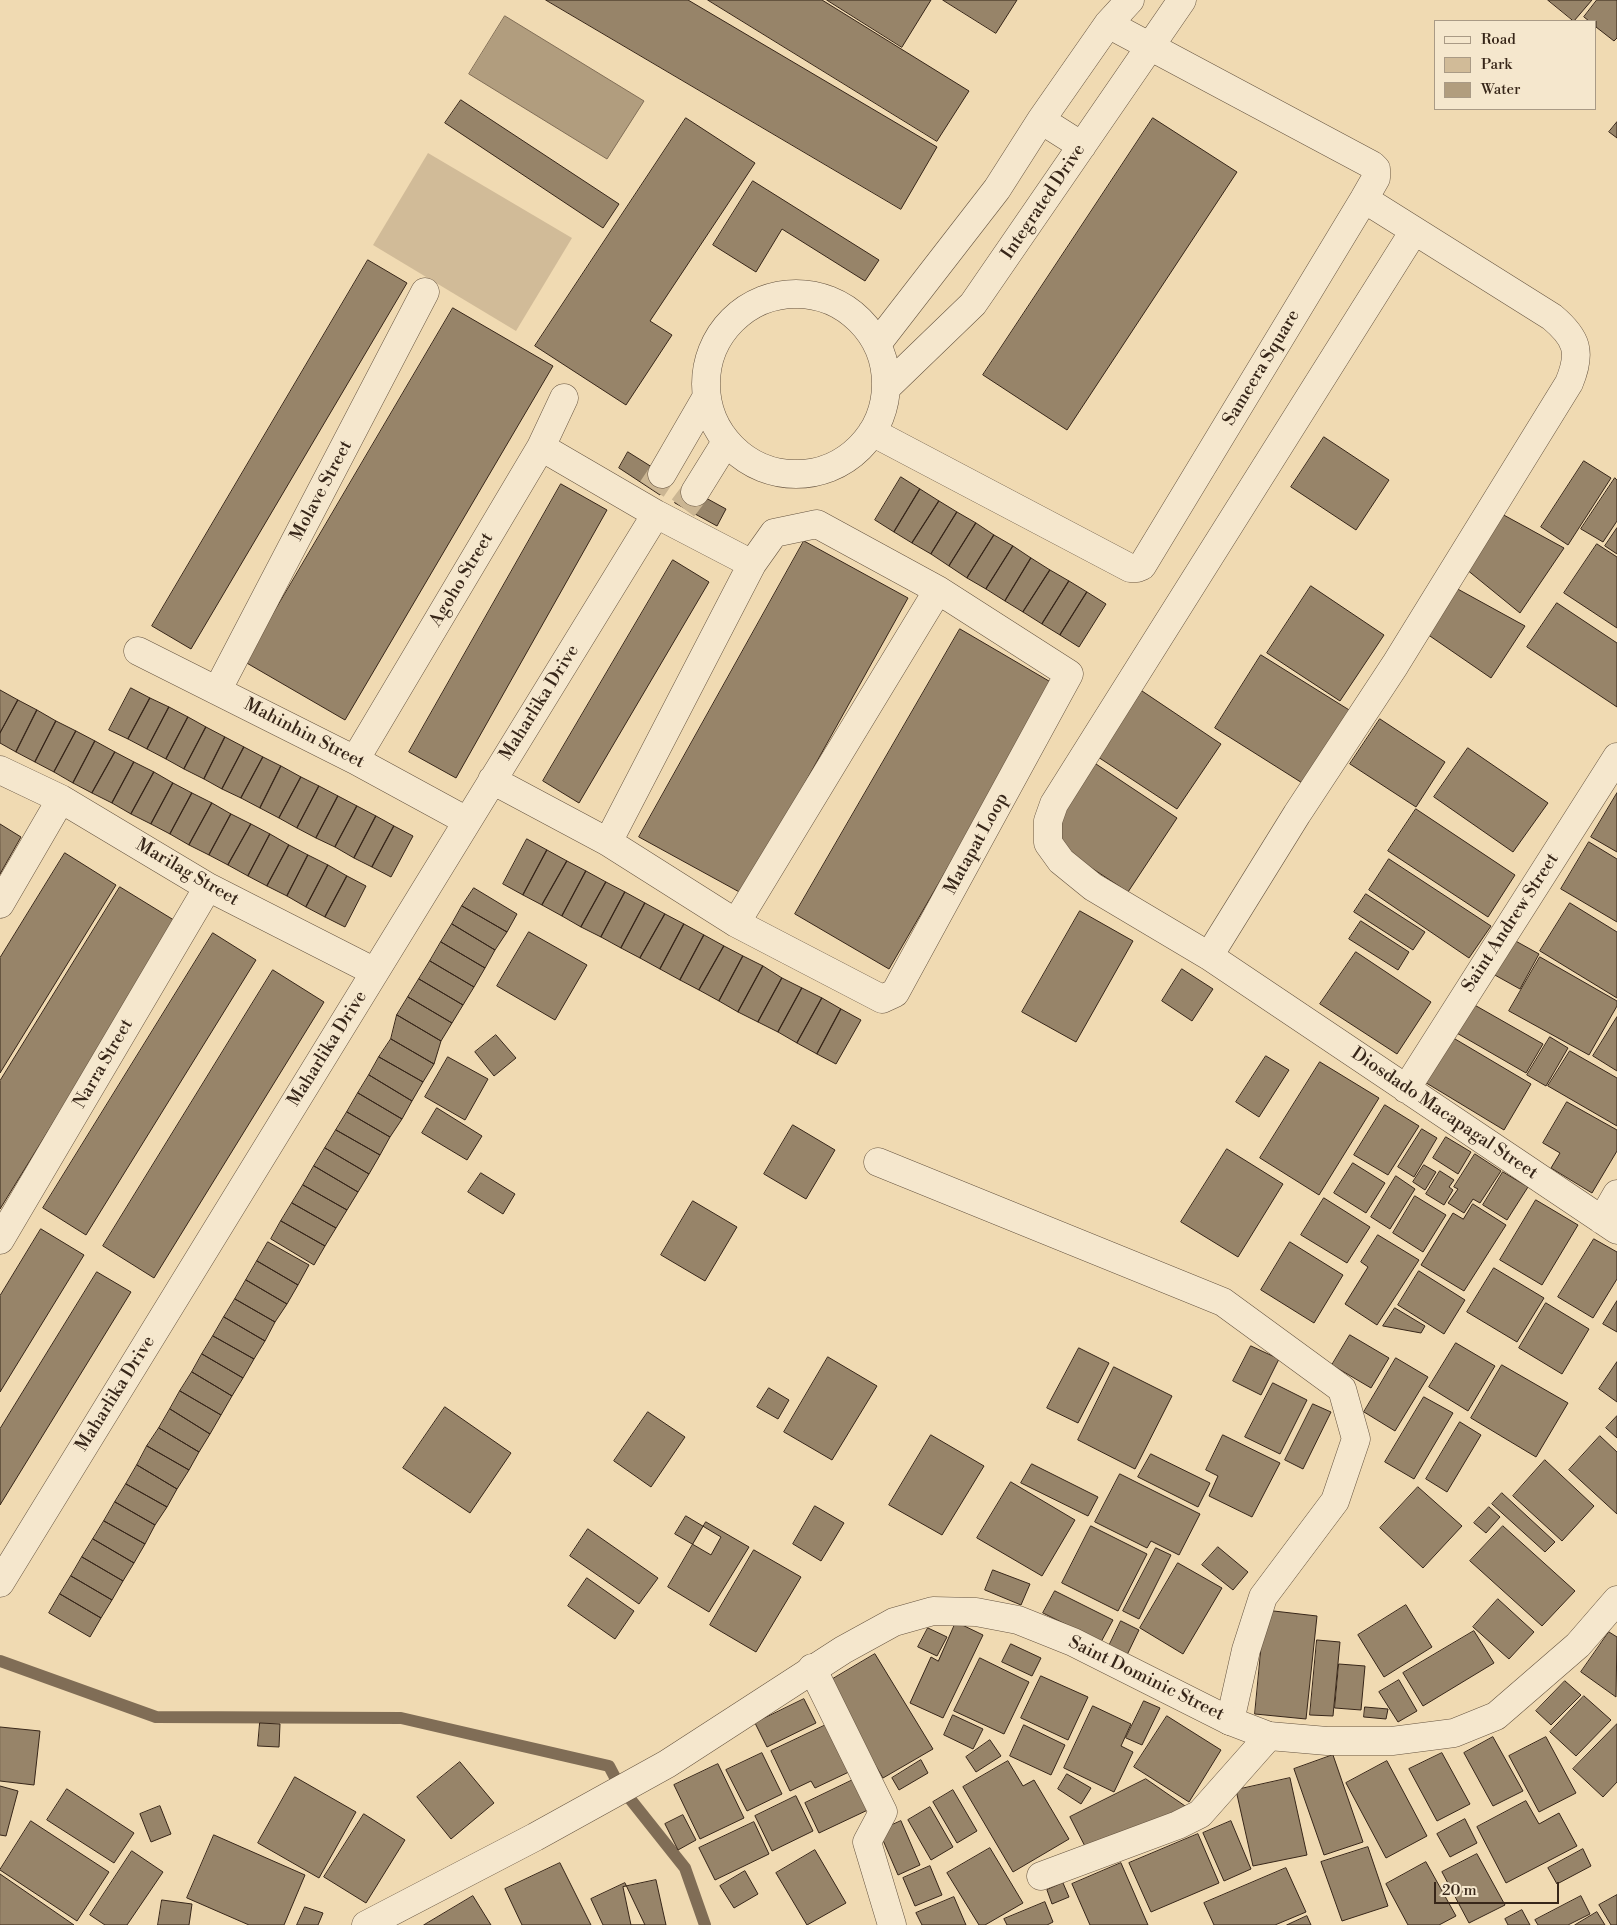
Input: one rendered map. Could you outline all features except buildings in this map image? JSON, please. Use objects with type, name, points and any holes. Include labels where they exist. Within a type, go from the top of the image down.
[{"type":"street","points":[[877,344],[998,189],[1041,120],[1108,24],[1130,0]]},
{"type":"street","name":"Integrated Drive","points":[[886,388],[973,304],[1182,0]]},
{"type":"street","name":"Sameera Square","points":[[872,432],[1130,568],[1137,568],[1147,557],[1364,199],[1376,178],[1376,169],[1372,166],[1108,24]]},
{"type":"street","points":[[1041,120],[1082,146]]},
{"type":"street","points":[[1209,956],[1395,665],[1569,383],[1575,368],[1577,352],[1574,340],[1565,328],[1498,282],[1364,199]]},
{"type":"street","name":"Diosdado Macapagal Street","points":[[1414,231],[1054,804],[1048,821],[1048,844],[1060,862],[1094,887],[1209,956],[1609,1225]]},
{"type":"street","name":"Molave Street","points":[[218,689],[425,292]]},
{"type":"street","points":[[782,295],[811,295],[838,304],[860,321],[877,344],[885,366],[886,388],[882,411],[872,432],[854,453],[830,468],[802,474],[774,472],[748,460],[726,442],[713,422],[706,398],[706,370],[715,343],[732,320],[755,303],[782,295]]},
{"type":"street","name":"Agoho Street","points":[[355,760],[541,447],[564,398]]},
{"type":"street","points":[[666,500],[706,398]]},
{"type":"street","points":[[666,500],[726,442]]},
{"type":"street","points":[[541,447],[666,500],[752,564]]},
{"type":"street","name":"Maharlika Drive","points":[[0,1583],[492,780],[666,500]]},
{"type":"street","name":"Matapat Loop","points":[[492,780],[608,842],[736,923],[882,999],[895,994],[1070,674],[938,590],[817,524],[774,533],[752,564],[608,842]]},
{"type":"street","points":[[736,923],[938,590]]},
{"type":"street","name":"Mahinhin Street","points":[[138,651],[218,689],[467,821]]},
{"type":"street","name":"Saint Andrew Street","points":[[1406,1089],[1617,757]]},
{"type":"street","name":"Marilag Street","points":[[0,770],[61,799],[208,887],[376,972]]},
{"type":"street","points":[[0,904],[61,799]]},
{"type":"street","name":"Narra Street","points":[[0,1240],[208,887]]},
{"type":"street","points":[[878,1162],[1223,1302],[1342,1389],[1356,1439],[1336,1501],[1263,1597],[1246,1650],[1230,1721]]},
{"type":"street","points":[[1609,1225],[1617,1194]]},
{"type":"street","name":"Saint Dominic Street","points":[[366,1925],[535,1837],[667,1764],[812,1668],[894,1622],[933,1611],[976,1612],[1018,1620],[1073,1642],[1230,1721],[1269,1736],[1327,1741],[1392,1740],[1454,1733],[1496,1716],[1578,1644],[1617,1600]]},
{"type":"street","points":[[812,1668],[883,1812],[867,1842],[892,1925]]},
{"type":"street","points":[[1041,1876],[1178,1825],[1200,1814],[1269,1736]]},
{"type":"green space","points":[[428,153],[572,238],[516,331],[373,245]]},
{"type":"water","points":[[505,16],[644,101],[607,159],[469,74]]},
{"type":"waterway","points":[[0,1661],[156,1717],[401,1718],[609,1766],[619,1785],[685,1868],[705,1925]]},
{"type":"tunnel","points":[[652,489],[662,474]]},
{"type":"tunnel","points":[[683,508],[695,492]]}]
